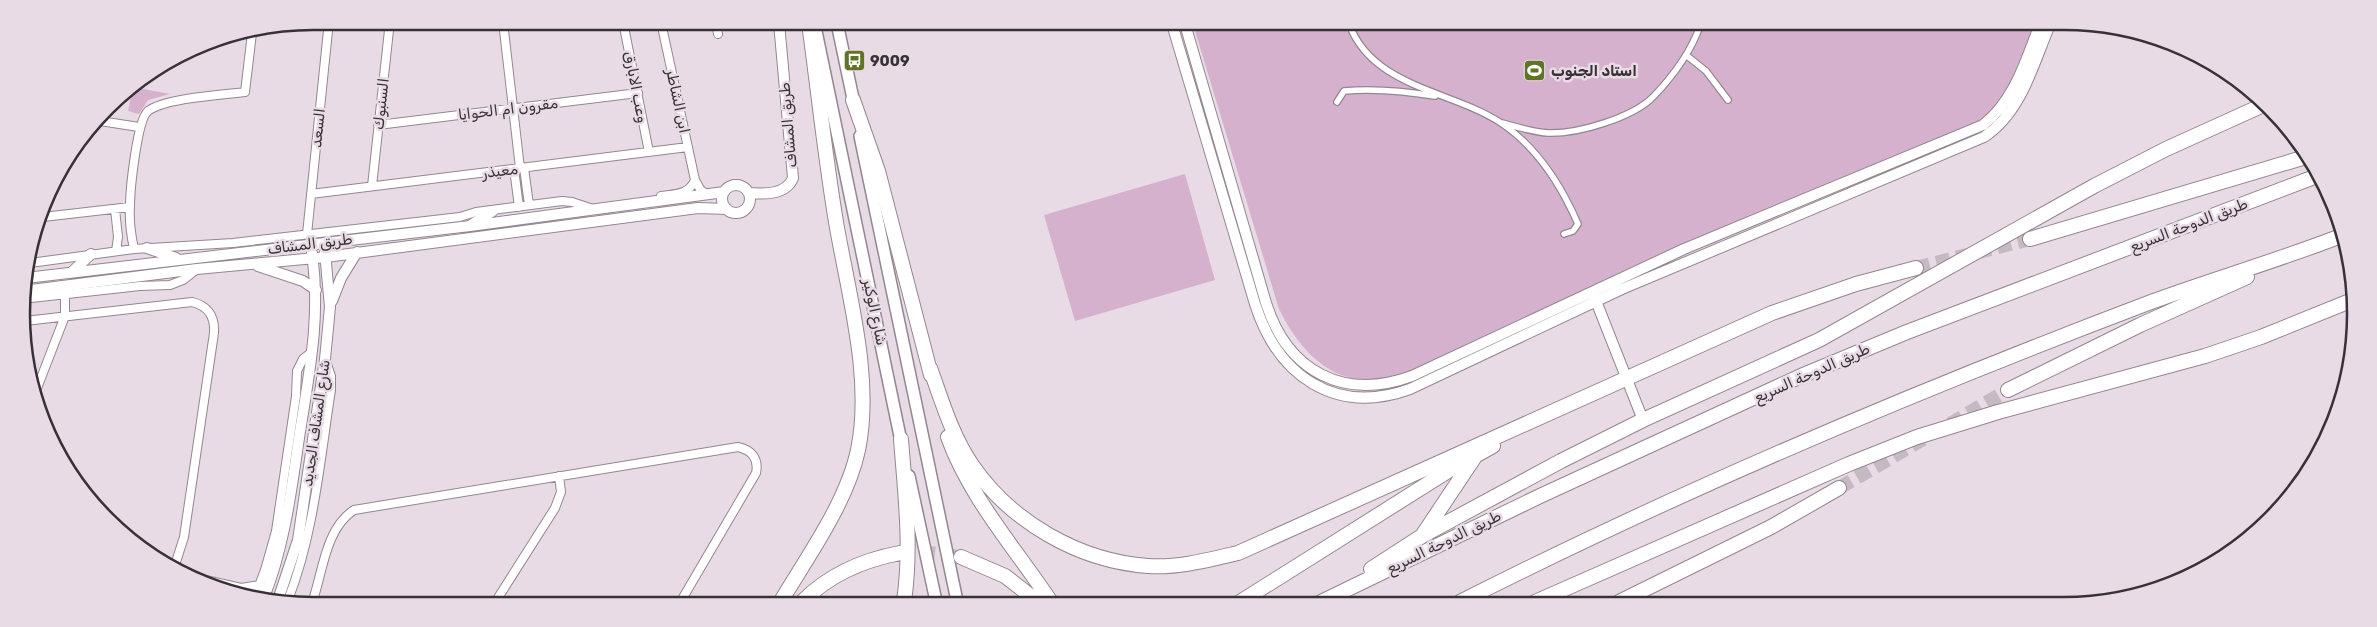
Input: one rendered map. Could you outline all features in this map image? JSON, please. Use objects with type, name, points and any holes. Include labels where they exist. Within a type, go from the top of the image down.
[{"type":"highway","points":[[783,597],[841,497],[858,451],[863,420],[862,372],[836,219],[810,30]]},
{"type":"highway","points":[[853,100],[878,171],[943,423],[966,478],[1048,597]]},
{"type":"highway","points":[[1329,597],[1422,536],[1561,461],[1643,420],[1819,340],[2094,186],[2166,149],[2258,107]]},
{"type":"highway","points":[[2030,239],[2300,158]]},
{"type":"highway","name":"طريق الدوحة السريع","points":[[1331,597],[1540,496],[1810,372],[1907,332],[2312,178]]},
{"type":"highway","points":[[1471,597],[1697,490],[1871,414],[2153,302],[2336,238]]},
{"type":"highway","points":[[2008,390],[2140,325],[2311,247]]},
{"type":"highway","points":[[930,368],[962,447],[973,465],[999,497],[1027,521],[1057,540],[1098,556],[1148,566],[1203,561],[1238,553],[1772,313],[1856,284],[1916,268]]},
{"type":"highway","points":[[1546,597],[1849,464],[1917,437],[1998,412],[2205,356],[2261,337],[2346,302]]},
{"type":"highway","points":[[1248,597],[1476,455],[1565,405]]},
{"type":"highway","points":[[901,439],[908,525],[908,573],[905,597]]},
{"type":"highway","points":[[1422,536],[1476,455]]},
{"type":"highway","points":[[1630,597],[1770,527],[1839,488]]},
{"type":"highway","points":[[808,597],[839,574],[858,564],[900,553]]},
{"type":"highway","points":[[961,557],[1005,576],[1031,597]]},
{"type":"main road","name":"شارع الوكير","points":[[815,30],[935,597]]},
{"type":"main road","name":"شارع الوكير","points":[[838,30],[956,597]]},
{"type":"street","name":"السعد","points":[[309,239],[311,194],[328,30]]},
{"type":"street","name":"السنبوك","points":[[372,186],[389,30]]},
{"type":"street","points":[[504,30],[519,168],[519,207]]},
{"type":"street","name":"وعب الابارق","points":[[625,30],[649,152]]},
{"type":"street","name":"ابن الشاطر","points":[[663,30],[695,180],[700,189],[707,195]]},
{"type":"street","points":[[717,30],[718,34]]},
{"type":"street","name":"طريق المشاف","points":[[749,193],[761,194],[779,191],[789,186],[793,178],[780,30]]},
{"type":"street","points":[[1174,30],[1261,324],[1277,353],[1289,366],[1312,383],[1338,394],[1368,398],[1397,394],[1597,300],[1984,137],[2009,115],[2023,88],[2048,30]]},
{"type":"street","points":[[1187,30],[1271,320],[1286,346],[1309,368],[1342,383],[1368,386],[1397,382],[1591,290],[1684,249],[1983,125],[2004,106],[2013,90],[2038,30]]},
{"type":"street","points":[[1353,30],[1368,55],[1388,73],[1463,104],[1500,123],[1528,145],[1552,175],[1578,224],[1573,231],[1564,234]]},
{"type":"street","points":[[1500,123],[1548,133],[1587,129],[1622,116],[1653,97],[1686,55],[1698,30]]},
{"type":"street","points":[[134,249],[130,234],[130,207],[139,127],[146,112],[160,105],[245,92],[252,37]]},
{"type":"street","points":[[1686,55],[1706,71],[1728,100]]},
{"type":"street","points":[[1337,102],[1344,90],[1361,89],[1392,89],[1444,97]]},
{"type":"street","name":"مقرون ام الحوايا","points":[[378,125],[638,93]]},
{"type":"street","points":[[105,122],[139,127]]},
{"type":"street","name":"معيذر","points":[[311,194],[688,147]]},
{"type":"street","points":[[519,168],[529,205]]},
{"type":"street","points":[[626,206],[637,200],[685,192],[695,180]]},
{"type":"street","points":[[739,185],[749,193],[748,206],[744,210],[732,212],[724,204],[724,192],[728,188],[739,185]]},
{"type":"street","name":"طريق المشاف","points":[[34,262],[147,248],[309,239],[324,242],[470,226],[724,192]]},
{"type":"street","name":"طريق المشاف","points":[[32,277],[180,259],[460,217],[476,212],[562,201],[572,202],[595,210]]},
{"type":"street","points":[[47,217],[130,207]]},
{"type":"street","points":[[115,209],[118,237],[116,251]]},
{"type":"street","name":"طريق المشاف","points":[[31,290],[198,269],[326,257],[689,209],[727,209]]},
{"type":"street","points":[[470,226],[493,210]]},
{"type":"street","name":"شارع المشاف الجديد","points":[[265,593],[278,558],[286,524],[312,352],[316,290],[309,239]]},
{"type":"street","name":"شارع المشاف الجديد","points":[[280,595],[298,540],[325,359],[330,307],[324,242]]},
{"type":"street","points":[[147,248],[180,259]]},
{"type":"street","points":[[330,307],[341,278],[357,252]]},
{"type":"street","points":[[72,272],[91,254]]},
{"type":"street","points":[[254,265],[303,281],[316,290]]},
{"type":"street","name":"طريق المشاف","points":[[31,299],[140,286],[170,285],[183,280],[198,269]]},
{"type":"street","points":[[1591,290],[1597,300],[1643,420]]},
{"type":"street","points":[[39,383],[65,316],[65,294]]},
{"type":"street","points":[[30,320],[192,302],[204,307],[213,318],[214,332],[181,564]]},
{"type":"street","points":[[257,592],[276,531],[296,396],[297,371],[303,359],[312,352]]},
{"type":"street","points":[[293,596],[310,526],[331,390],[331,376],[325,359]]},
{"type":"street","points":[[314,597],[335,530],[340,522],[354,510],[738,447],[750,451],[756,461],[756,473],[683,597]]},
{"type":"street","points":[[499,597],[555,508],[561,492],[560,476]]},
{"type":"street","points":[[243,588],[260,585]]},
{"type":"shaded area","points":[[1195,30],[2033,30],[2004,96],[1998,105],[1980,122],[1776,205],[1645,262],[1621,277],[1402,375],[1364,380],[1335,372],[1323,365],[1302,346],[1279,309]]},
{"type":"shaded area","points":[[142,89],[170,94],[148,100],[139,114],[128,111],[131,97]]},
{"type":"shaded area","points":[[1185,174],[1215,280],[1075,321],[1044,215]]},
{"type":"tunnel","points":[[1916,268],[2030,239]]},
{"type":"tunnel","points":[[1950,424],[2008,390]]},
{"type":"tunnel","points":[[1839,488],[1923,439]]},
{"type":"tunnel","points":[[900,553],[922,552],[961,557]]},
{"type":"place","name":"9009","points":[[854,61]]},
{"type":"place","name":"استاد الجنوب","points":[[1535,71]]}]
